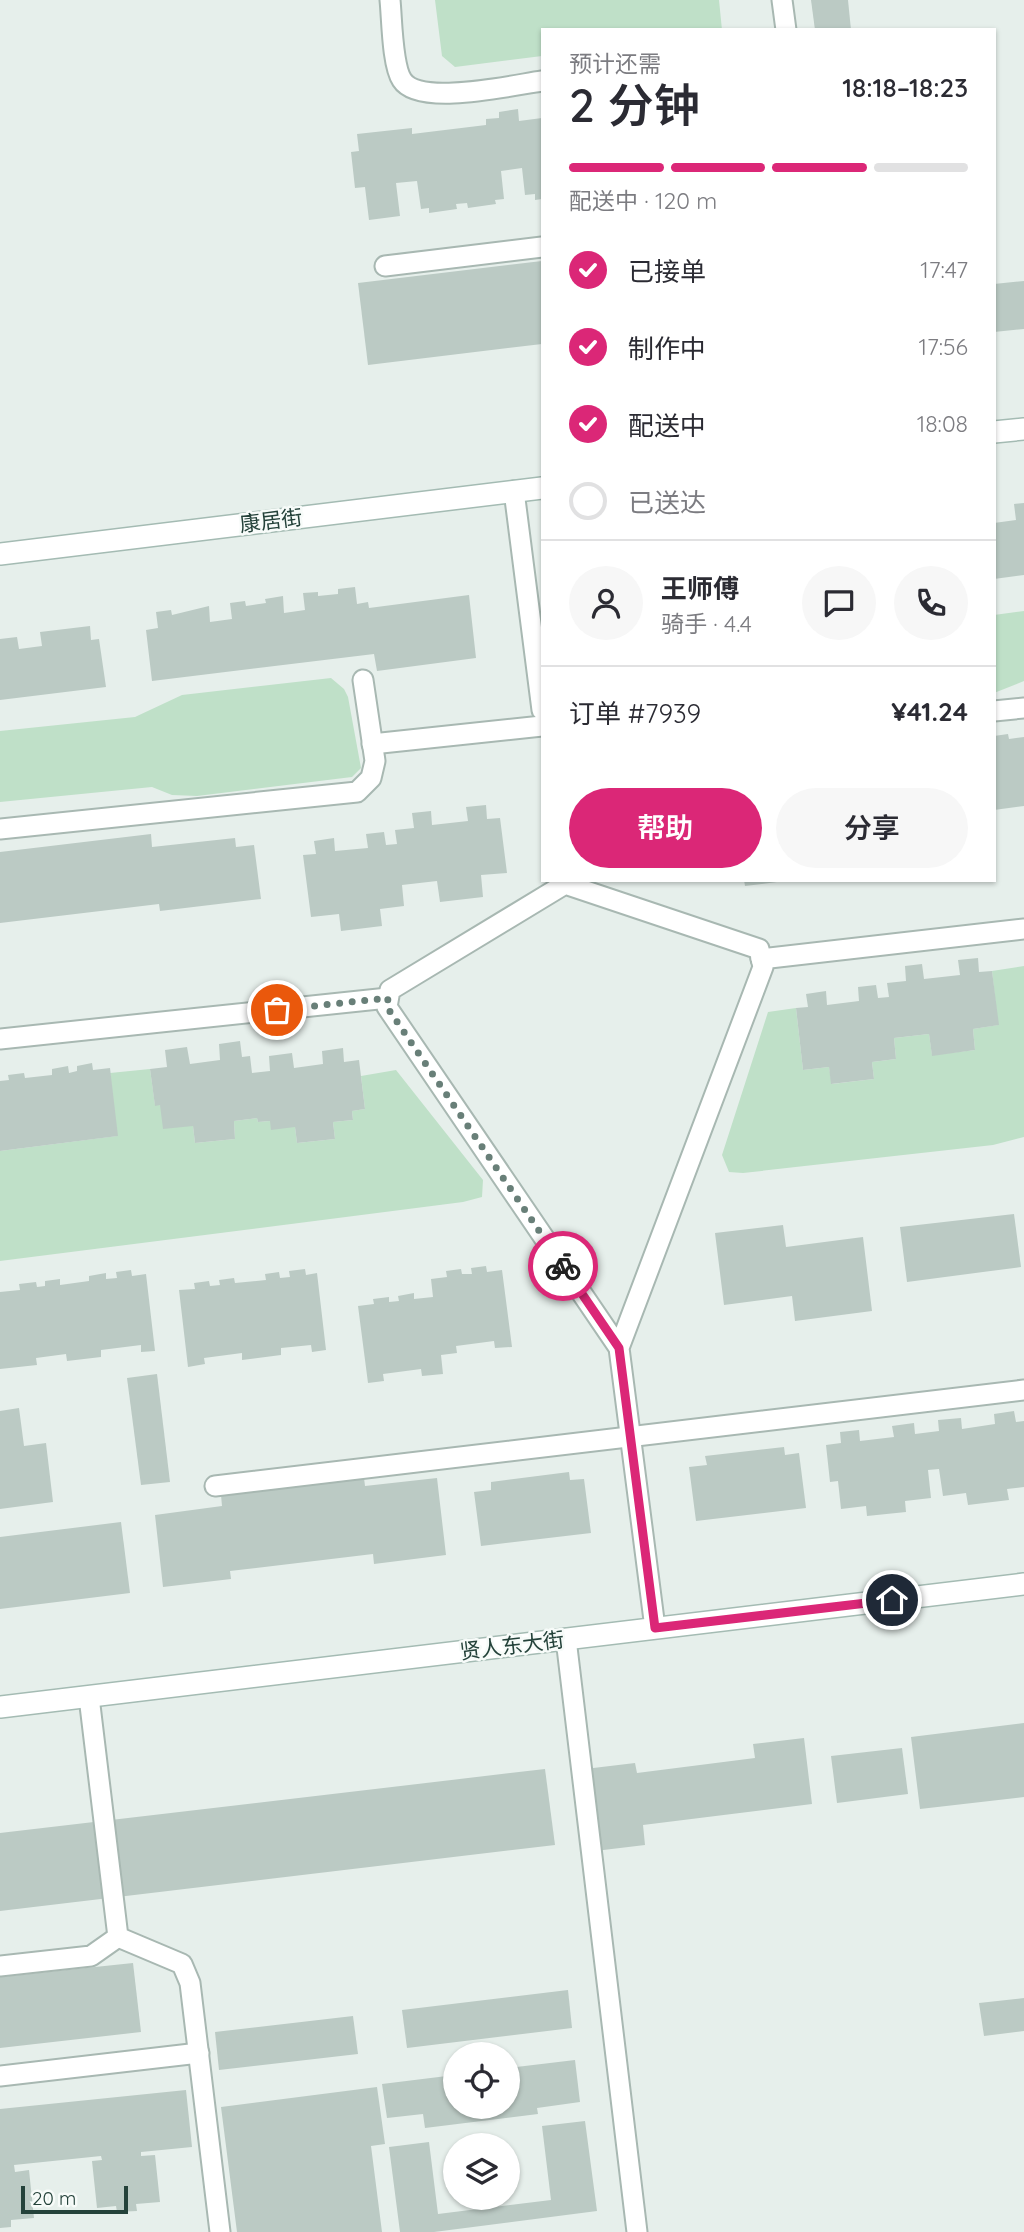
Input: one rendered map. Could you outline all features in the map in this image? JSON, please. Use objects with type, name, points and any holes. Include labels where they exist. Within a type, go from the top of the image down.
[{"type":"street","points":[[996,432],[1024,429]]},
{"type":"street","name":"康居街","points":[[0,554],[541,488]]},
{"type":"street","name":"贤人东大街","points":[[0,1707],[1024,1584]]},
{"type":"lane","points":[[390,0],[398,71],[410,88],[432,95],[541,81]]},
{"type":"lane","points":[[782,0],[786,28]]},
{"type":"lane","points":[[385,266],[541,247]]},
{"type":"lane","points":[[514,491],[541,702]]},
{"type":"lane","points":[[0,829],[357,792],[371,778],[375,761],[363,680]]},
{"type":"lane","points":[[996,711],[1024,708]]},
{"type":"lane","points":[[372,744],[541,726]]},
{"type":"lane","points":[[619,1348],[763,967],[759,949],[565,882],[390,990],[387,1007],[619,1348],[655,1628]]},
{"type":"lane","points":[[761,959],[1024,929]]},
{"type":"lane","points":[[0,1039],[388,998]]},
{"type":"lane","points":[[215,1486],[1024,1390]]},
{"type":"lane","points":[[566,1639],[637,2232]]},
{"type":"lane","points":[[89,1696],[118,1937]]},
{"type":"lane","points":[[0,1966],[91,1956],[118,1937]]},
{"type":"lane","points":[[118,1937],[182,1964],[190,1983],[220,2232]]},
{"type":"lane","points":[[0,2076],[199,2053]]},
{"type":"green space","points":[[435,0],[719,0],[722,28],[541,28],[541,56],[455,67],[442,56]]},
{"type":"green space","points":[[1024,611],[1024,681],[996,692],[996,615]]},
{"type":"green space","points":[[331,678],[344,689],[348,697],[361,768],[352,777],[197,796],[172,795],[152,787],[0,802],[0,731],[135,717],[182,695]]},
{"type":"green space","points":[[1024,966],[1024,1137],[993,1145],[743,1173],[729,1172],[722,1155],[768,1012],[796,1008],[803,1070],[829,1067],[832,1084],[874,1079],[872,1062],[896,1059],[894,1038],[929,1034],[932,1055],[975,1050],[973,1029],[998,1025],[992,971]]},
{"type":"green space","points":[[150,1069],[155,1105],[160,1105],[193,1126],[195,1143],[235,1139],[234,1121],[257,1118],[258,1122],[270,1121],[295,1127],[297,1143],[335,1139],[333,1122],[353,1120],[352,1111],[365,1109],[361,1076],[396,1070],[483,1180],[482,1197],[463,1202],[0,1261],[0,1151],[117,1136],[110,1073]]},
{"type":"building","points":[[811,0],[848,0],[851,28],[815,28]]},
{"type":"building","points":[[518,109],[519,121],[541,118],[541,199],[535,200],[535,194],[525,195],[522,168],[501,171],[504,199],[495,200],[496,204],[468,208],[467,203],[456,204],[457,209],[429,213],[429,208],[421,209],[417,181],[396,183],[400,216],[369,220],[365,187],[355,188],[351,152],[359,151],[357,134],[412,128],[412,134],[486,125],[486,119],[499,118],[499,112]]},
{"type":"building","points":[[541,261],[541,344],[368,365],[358,283]]},
{"type":"building","points":[[1024,281],[1024,329],[996,332],[996,284]]},
{"type":"building","points":[[1024,503],[1024,575],[996,579],[996,523],[1016,520],[1014,504]]},
{"type":"building","points":[[355,587],[357,604],[368,602],[369,608],[469,595],[476,658],[377,671],[374,654],[152,681],[146,630],[158,628],[156,612],[171,610],[172,615],[209,606],[210,622],[232,619],[230,603],[245,601],[246,606],[266,603],[265,599],[283,596],[284,613],[305,610],[303,593],[318,592],[318,596],[338,594],[338,589]]},
{"type":"building","points":[[90,626],[91,640],[99,639],[106,687],[0,700],[0,639],[17,637],[19,649],[42,646],[40,632]]},
{"type":"building","points":[[1008,734],[1009,739],[1024,737],[1024,806],[996,810],[996,736]]},
{"type":"building","points":[[486,805],[487,819],[500,818],[507,873],[481,875],[483,897],[440,902],[437,881],[402,885],[404,906],[380,909],[382,926],[341,931],[339,914],[311,917],[303,855],[316,854],[314,841],[334,838],[335,851],[368,848],[366,834],[384,832],[386,845],[397,844],[395,830],[414,828],[412,813],[431,811],[432,825],[468,821],[466,807]]},
{"type":"building","points":[[151,834],[152,847],[235,838],[236,847],[254,845],[261,899],[160,911],[159,904],[0,923],[0,852]]},
{"type":"building","points":[[744,882],[777,882],[745,886]]},
{"type":"building","points":[[978,958],[979,972],[992,971],[999,1025],[973,1029],[975,1050],[932,1056],[929,1034],[894,1038],[896,1059],[872,1062],[874,1079],[831,1084],[829,1067],[803,1070],[796,1008],[808,1007],[806,994],[826,991],[827,1005],[859,1001],[858,987],[876,985],[878,998],[889,997],[887,983],[906,981],[905,966],[922,964],[924,979],[960,975],[958,960]]},
{"type":"building","points":[[240,1041],[242,1057],[250,1056],[252,1073],[270,1071],[269,1056],[292,1053],[294,1068],[323,1064],[322,1051],[343,1048],[344,1062],[359,1060],[365,1109],[352,1111],[353,1120],[333,1122],[335,1139],[297,1143],[295,1127],[271,1130],[270,1121],[258,1122],[257,1118],[234,1121],[235,1139],[195,1143],[193,1126],[163,1129],[160,1105],[155,1106],[150,1069],[167,1067],[165,1050],[187,1047],[190,1064],[220,1060],[219,1044]]},
{"type":"building","points":[[92,1063],[93,1070],[110,1068],[118,1136],[0,1151],[0,1081],[9,1080],[8,1075],[24,1073],[25,1078],[52,1075],[52,1069],[68,1066],[69,1073],[77,1071],[77,1066]]},
{"type":"building","points":[[1014,1214],[1021,1267],[907,1282],[900,1227]]},
{"type":"building","points":[[783,1225],[786,1247],[863,1237],[872,1311],[795,1321],[792,1296],[724,1305],[715,1233]]},
{"type":"building","points":[[486,1266],[487,1272],[502,1270],[512,1347],[495,1348],[494,1341],[456,1346],[457,1353],[441,1355],[443,1374],[422,1376],[421,1369],[383,1374],[384,1381],[368,1383],[358,1306],[374,1304],[373,1299],[389,1297],[389,1302],[399,1301],[398,1296],[414,1293],[414,1299],[433,1297],[431,1279],[447,1277],[446,1271],[461,1269],[462,1274],[472,1274],[471,1268]]},
{"type":"building","points":[[305,1269],[306,1275],[317,1273],[326,1350],[312,1352],[311,1345],[281,1348],[281,1355],[242,1360],[242,1353],[204,1358],[205,1364],[188,1367],[179,1290],[195,1289],[194,1283],[209,1281],[210,1286],[220,1285],[219,1280],[234,1278],[235,1283],[266,1280],[265,1274],[279,1272],[280,1278],[290,1277],[289,1271]]},
{"type":"building","points":[[131,1270],[132,1276],[146,1274],[155,1351],[141,1352],[141,1345],[101,1350],[101,1357],[67,1361],[66,1354],[36,1358],[37,1365],[0,1369],[0,1292],[20,1290],[19,1284],[36,1282],[37,1287],[45,1286],[45,1281],[60,1279],[60,1285],[89,1281],[89,1276],[106,1273],[106,1279],[117,1278],[116,1272]]},
{"type":"building","points":[[157,1374],[170,1482],[141,1485],[127,1378]]},
{"type":"building","points":[[19,1408],[24,1446],[46,1443],[53,1502],[0,1509],[0,1411]]},
{"type":"building","points":[[1014,1411],[1016,1422],[1024,1421],[1024,1487],[1007,1489],[1009,1500],[968,1505],[966,1493],[943,1496],[939,1469],[928,1470],[931,1498],[905,1501],[906,1512],[867,1516],[866,1506],[841,1509],[838,1481],[830,1482],[826,1445],[841,1443],[840,1432],[859,1430],[860,1441],[894,1437],[892,1426],[914,1423],[915,1434],[939,1431],[938,1420],[961,1418],[962,1429],[995,1424],[994,1414]]},
{"type":"building","points":[[784,1447],[785,1455],[799,1453],[806,1508],[696,1521],[689,1467],[707,1465],[705,1456]]},
{"type":"building","points":[[569,1472],[570,1480],[584,1479],[591,1533],[481,1546],[474,1492],[491,1490],[491,1482]]},
{"type":"building","points":[[349,1474],[350,1480],[364,1478],[365,1486],[437,1478],[446,1555],[374,1564],[373,1554],[230,1571],[231,1579],[163,1587],[155,1515],[222,1506],[221,1495],[238,1493],[238,1488],[253,1486],[254,1492],[264,1491],[263,1485],[278,1482],[279,1489],[310,1485],[309,1479],[326,1477],[327,1483],[335,1482],[334,1476]]},
{"type":"building","points":[[121,1522],[130,1593],[0,1609],[0,1537]]},
{"type":"building","points":[[1024,1723],[1024,1797],[920,1809],[911,1737]]},
{"type":"building","points":[[804,1738],[812,1804],[643,1825],[645,1845],[595,1851],[585,1769],[635,1763],[637,1773],[755,1758],[753,1744]]},
{"type":"building","points":[[902,1748],[908,1794],[837,1803],[831,1756]]},
{"type":"building","points":[[545,1769],[555,1845],[0,1911],[0,1833]]},
{"type":"building","points":[[133,1963],[141,2032],[0,2048],[0,1977]]},
{"type":"building","points":[[568,1990],[572,2028],[407,2048],[402,2010]]},
{"type":"building","points":[[1024,1998],[1024,2031],[984,2036],[979,2003]]},
{"type":"building","points":[[353,2016],[358,2054],[219,2070],[215,2032]]},
{"type":"building","points":[[575,2060],[580,2102],[537,2108],[538,2114],[520,2116],[520,2067]]},
{"type":"building","points":[[443,2076],[443,2119],[498,2119],[425,2128],[423,2114],[387,2118],[382,2084]]},
{"type":"building","points":[[377,2087],[385,2144],[371,2146],[382,2232],[237,2232],[221,2107]]},
{"type":"building","points":[[186,2090],[192,2147],[141,2152],[141,2156],[155,2155],[160,2202],[136,2204],[137,2211],[117,2212],[116,2206],[97,2208],[92,2161],[102,2160],[101,2156],[14,2165],[15,2172],[29,2170],[34,2218],[11,2220],[11,2227],[0,2228],[0,2109]]},
{"type":"building","points":[[585,2121],[597,2211],[434,2232],[400,2232],[389,2147],[429,2142],[438,2214],[470,2210],[520,2210],[520,2204],[551,2200],[542,2126]]},
{"type":"way so far","points":[[277,1010],[388,998],[387,1007],[563,1266]]},
{"type":"route","points":[[563,1266],[619,1348],[655,1628],[892,1600]]}]
